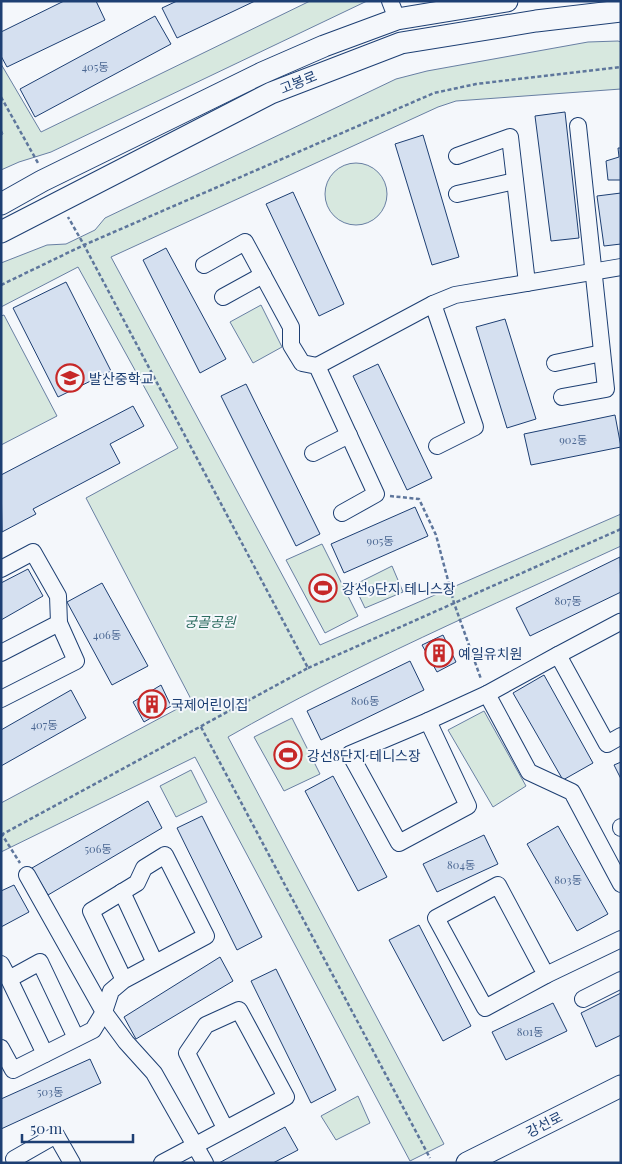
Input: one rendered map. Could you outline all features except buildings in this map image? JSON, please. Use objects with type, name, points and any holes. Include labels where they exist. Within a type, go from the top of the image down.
[{"type":"main road","name":"고봉로","points":[[1,204],[42,181],[262,73],[324,46],[394,10],[507,1]]},
{"type":"main road","name":"고봉로","points":[[1,232],[271,93],[400,43],[536,21],[621,12]]},
{"type":"main road","name":"강선로","points":[[467,1163],[621,1086]]},
{"type":"lane","points":[[562,397],[606,389],[578,126]]},
{"type":"lane","points":[[457,156],[510,137],[527,282]]},
{"type":"lane","points":[[457,194],[515,181]]},
{"type":"lane","points":[[204,265],[245,242],[290,327],[291,345],[302,364],[317,366],[433,304],[455,295],[621,267]]},
{"type":"lane","points":[[224,297],[263,275]]},
{"type":"lane","points":[[433,304],[475,427],[437,446]]},
{"type":"lane","points":[[555,363],[602,353]]},
{"type":"lane","points":[[317,366],[376,494],[342,513]]},
{"type":"lane","points":[[313,453],[349,435]]},
{"type":"lane","points":[[1,570],[32,552],[58,596],[59,622],[76,661],[1,699]]},
{"type":"lane","points":[[1,653],[59,622]]},
{"type":"lane","points":[[428,721],[468,806],[399,843],[350,754],[487,694],[621,623]]},
{"type":"lane","points":[[558,655],[607,744],[621,736]]},
{"type":"lane","points":[[487,694],[528,772],[572,792],[621,884]]},
{"type":"lane","points":[[1,1048],[13,1070],[93,1030],[104,1012],[111,991],[124,980],[206,936],[164,855],[144,868],[138,883],[90,911],[124,980]]},
{"type":"lane","points":[[27,875],[104,1012],[126,1042],[154,1073],[205,1163]]},
{"type":"lane","points":[[546,975],[498,885],[436,918],[485,1008],[546,975],[621,939]]},
{"type":"lane","points":[[122,892],[155,963]]},
{"type":"lane","points":[[9,979],[40,962],[76,1038]]},
{"type":"lane","points":[[1,964],[45,1054]]},
{"type":"lane","points":[[583,999],[621,980]]},
{"type":"lane","points":[[162,1163],[286,1097],[240,1010],[206,1025],[188,1053],[225,1128]]},
{"type":"lane","points":[[16,1163],[14,1159],[56,1135],[72,1163]]},
{"type":"path","points":[[1,285],[84,244],[434,94],[476,84],[621,67]]},
{"type":"path","points":[[1,97],[38,163]]},
{"type":"path","points":[[68,217],[308,668]]},
{"type":"path","points":[[376,494],[419,500],[436,535],[454,603],[487,694]]},
{"type":"path","points":[[27,875],[2,834],[308,668],[621,529]]},
{"type":"path","points":[[200,727],[430,1158]]},
{"type":"green space","points":[[310,1],[367,1],[51,152],[1,170],[1,135],[3,134],[1,129],[1,64],[41,132]]},
{"type":"green space","name":"궁골공원","points":[[588,42],[621,42],[621,89],[456,101],[438,107],[111,257],[320,645],[621,514],[621,546],[373,661],[228,737],[444,1144],[410,1161],[195,757],[1,852],[1,803],[192,701],[86,498],[178,448],[78,267],[1,307],[1,263],[47,245],[66,244],[95,230],[105,218],[396,79],[427,71]]},
{"type":"green space","points":[[356,163],[368,165],[378,172],[385,182],[387,194],[385,206],[378,216],[368,223],[356,225],[344,223],[334,216],[327,206],[325,194],[327,182],[334,172],[344,165]]},
{"type":"green space","points":[[261,305],[282,347],[253,363],[230,322]]},
{"type":"green space","points":[[4,315],[57,416],[1,445],[1,316]]},
{"type":"green space","name":"강선9단지 테니스장","points":[[322,544],[358,616],[325,633],[286,560]]},
{"type":"green space","points":[[392,566],[403,592],[365,608],[354,585]]},
{"type":"green space","points":[[484,711],[526,786],[493,807],[448,730]]},
{"type":"green space","name":"강선8단지 테니스장","points":[[292,718],[320,774],[284,791],[254,737]]},
{"type":"green space","points":[[191,770],[207,802],[176,817],[160,786]]},
{"type":"green space","points":[[358,1096],[370,1123],[336,1140],[321,1116]]},
{"type":"place","name":"발산중학교","points":[[70,378]]},
{"type":"place","name":"강선9단지 테니스장","points":[[323,588]]},
{"type":"place","name":"예일유치원","points":[[439,653]]},
{"type":"place","name":"국제어린이집","points":[[152,704]]},
{"type":"place","name":"강선8단지 테니스장","points":[[288,755]]}]
